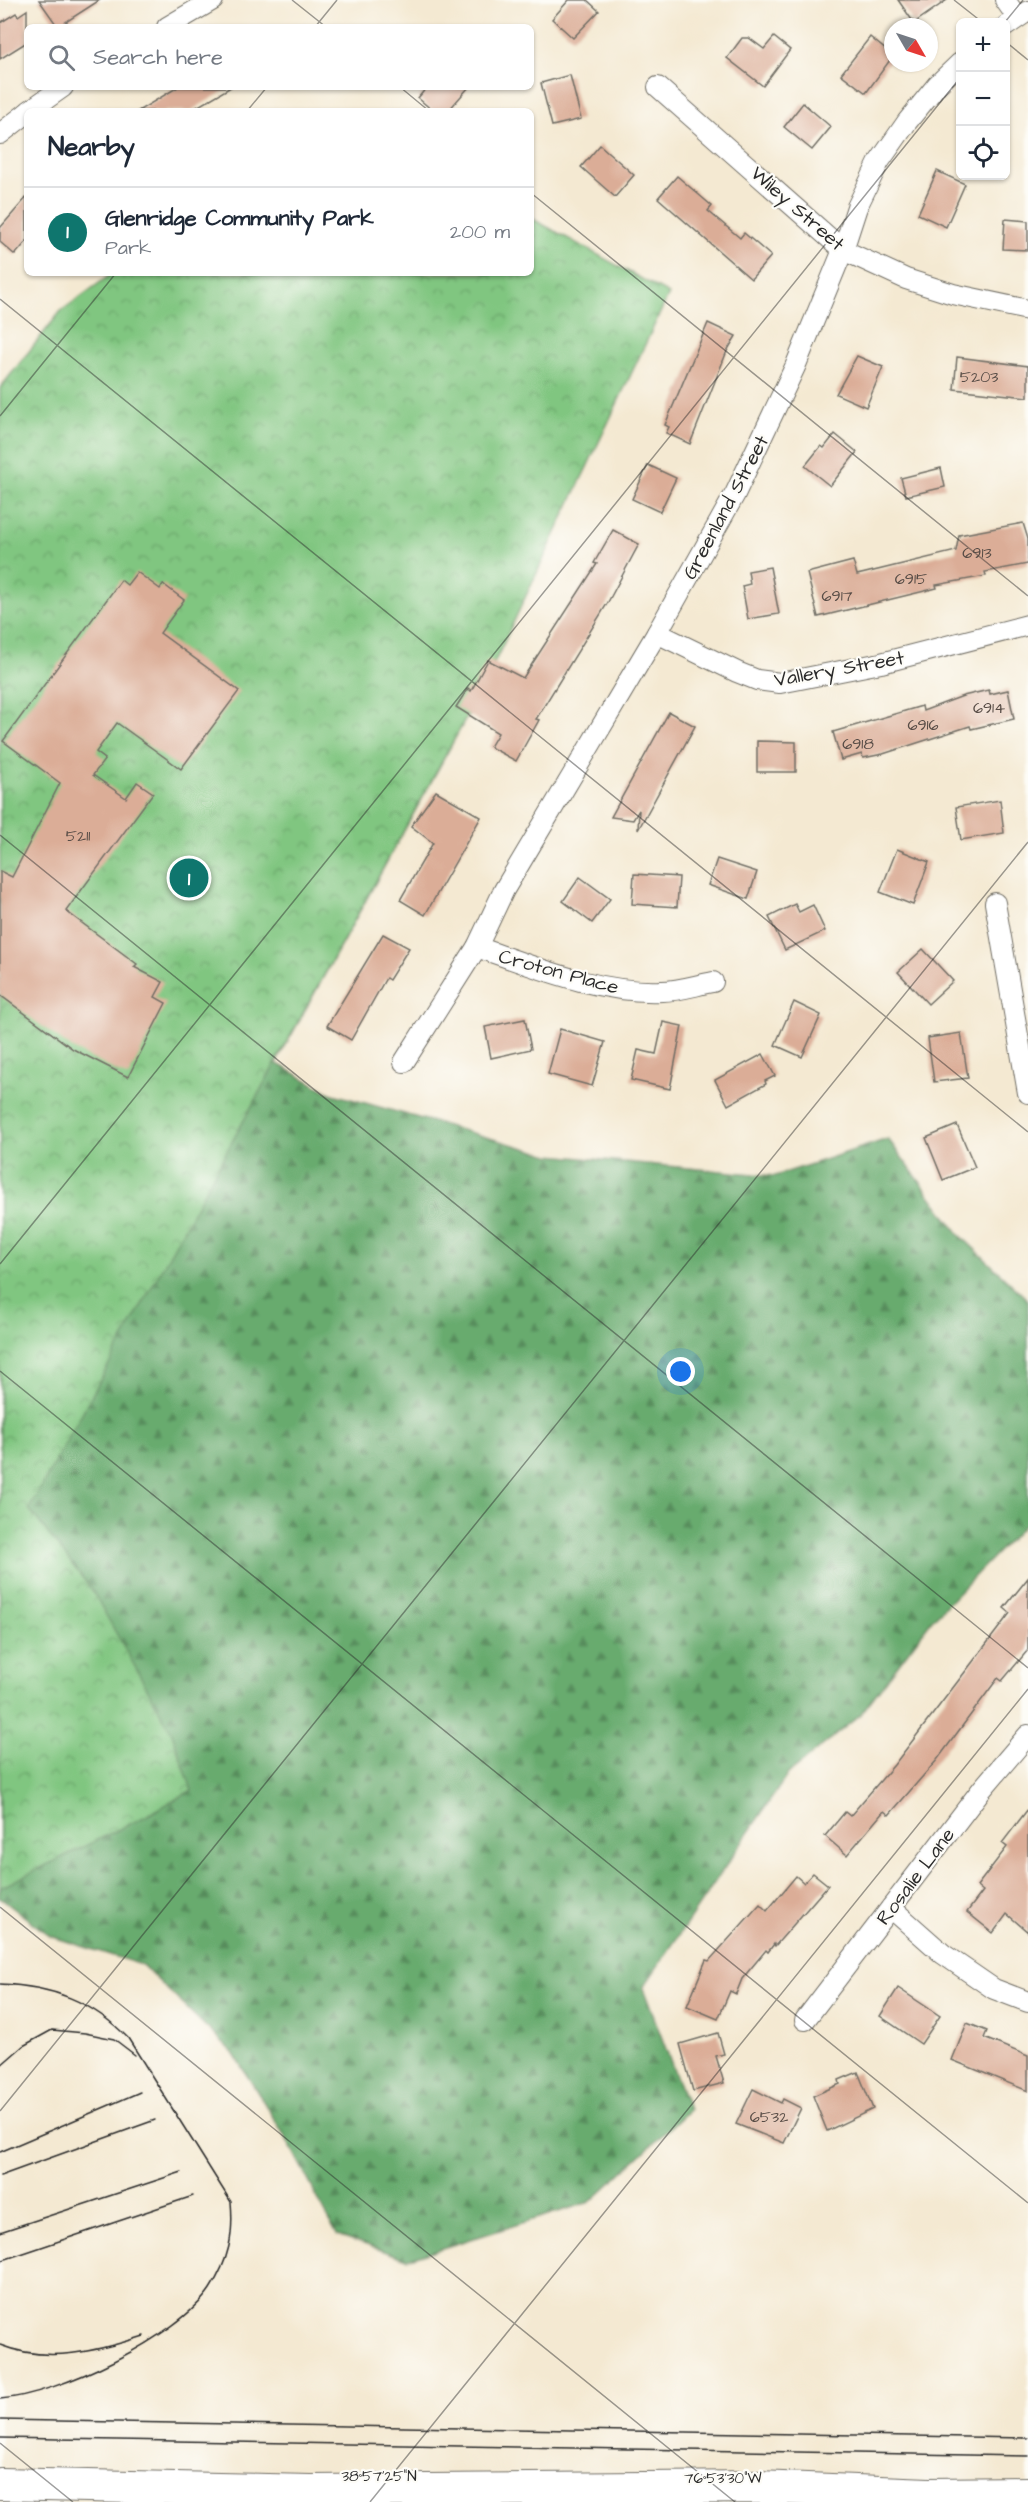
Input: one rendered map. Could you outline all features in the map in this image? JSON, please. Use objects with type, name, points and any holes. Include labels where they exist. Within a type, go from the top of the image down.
[{"type":"main road","points":[[0,2484],[310,2491],[758,2487],[929,2494],[1028,2493]]},
{"type":"street","points":[[172,24],[213,0]]},
{"type":"street","points":[[1005,0],[1017,18]]},
{"type":"street","name":"Greenland Street","points":[[404,1062],[477,947],[504,890],[657,633],[735,494],[795,367],[843,250],[857,207],[879,162],[915,113],[956,67]]},
{"type":"street","name":"Wiley Street","points":[[658,87],[843,250],[906,279],[953,294],[1028,310]]},
{"type":"street","points":[[34,108],[59,90]]},
{"type":"street","points":[[0,134],[24,115]]},
{"type":"street","name":"Vallery Street","points":[[657,633],[737,672],[757,680],[780,683],[881,663],[1028,625]]},
{"type":"street","points":[[995,903],[1028,1093]]},
{"type":"street","name":"Croton Place","points":[[477,947],[579,980],[627,990],[663,991],[712,982]]},
{"type":"street","name":"Rosalie Lane","points":[[805,2020],[982,1789],[1028,1735]]},
{"type":"street","points":[[891,1908],[951,1960],[994,1989],[1028,2002]]},
{"type":"green space","points":[[534,220],[669,294],[480,693],[29,1509],[92,1590],[172,1733],[192,1790],[148,1815],[0,1888],[0,388],[61,311],[109,276],[534,276]]},
{"type":"green space","points":[[480,693],[276,1063],[330,1093],[550,1155],[775,1176],[888,1139],[959,1234],[1028,1300],[1028,1521],[932,1620],[860,1715],[788,1774],[643,1988],[689,2110],[590,2202],[407,2259],[337,2235],[286,2138],[233,2053],[142,1965],[50,1936],[0,1898],[0,1012]]},
{"type":"building","points":[[39,0],[100,0],[63,24],[56,24]]},
{"type":"building","points":[[569,0],[587,0],[599,11],[573,38],[552,19]]},
{"type":"building","points":[[898,0],[947,0],[921,18],[911,18]]},
{"type":"building","points":[[27,10],[24,44],[0,59],[0,23],[16,13],[18,16]]},
{"type":"building","points":[[774,37],[790,50],[763,86],[727,58],[742,38],[749,38],[764,49]]},
{"type":"building","points":[[870,37],[884,49],[884,68],[866,93],[841,74]]},
{"type":"building","points":[[570,75],[581,119],[552,126],[541,83]]},
{"type":"building","points":[[173,90],[226,90],[195,108],[143,108]]},
{"type":"building","points":[[425,90],[466,90],[451,108],[430,108],[418,98]]},
{"type":"building","points":[[803,103],[831,127],[812,150],[784,127]]},
{"type":"building","points":[[600,145],[634,175],[615,197],[581,167]]},
{"type":"building","points":[[937,171],[965,184],[946,227],[918,214]]},
{"type":"building","points":[[677,176],[712,206],[708,211],[740,238],[744,233],[771,256],[751,279],[658,198]]},
{"type":"building","points":[[24,200],[24,244],[15,255],[0,242],[0,228]]},
{"type":"building","points":[[1005,219],[1028,221],[1028,250],[1003,249]]},
{"type":"building","points":[[708,323],[736,336],[727,351],[690,444],[666,433],[669,427],[665,425]]},
{"type":"building","points":[[857,356],[883,367],[866,407],[836,394]]},
{"type":"building","points":[[957,357],[1028,366],[1028,397],[954,389]]},
{"type":"building","points":[[835,434],[857,452],[830,486],[805,466],[821,446],[824,448]]},
{"type":"building","points":[[648,465],[676,478],[660,512],[632,499]]},
{"type":"building","points":[[941,468],[945,487],[906,496],[901,478]]},
{"type":"building","points":[[1023,523],[1028,539],[1028,564],[985,572],[986,576],[936,585],[937,588],[818,617],[807,573],[853,561],[857,575],[956,551],[959,535]]},
{"type":"building","points":[[613,530],[639,544],[607,604],[536,719],[539,720],[516,761],[490,747],[498,733],[456,707],[468,688],[471,691],[488,660],[523,678],[597,564],[594,563]]},
{"type":"building","points":[[770,567],[779,614],[748,619],[742,586],[750,584],[748,571]]},
{"type":"building","points":[[137,572],[160,589],[163,584],[184,600],[160,633],[239,691],[181,769],[117,723],[96,752],[105,759],[93,775],[126,798],[137,782],[153,793],[66,911],[137,964],[134,967],[163,982],[155,997],[166,1003],[128,1077],[73,1049],[0,995],[0,871],[12,877],[60,783],[3,741],[121,580],[127,585]]},
{"type":"building","points":[[989,690],[990,694],[1008,690],[1014,719],[971,729],[970,726],[883,754],[863,758],[862,754],[841,760],[833,732],[922,706],[923,711],[963,696]]},
{"type":"building","points":[[669,712],[695,726],[638,830],[639,810],[633,820],[611,817]]},
{"type":"building","points":[[757,741],[796,742],[796,772],[757,772]]},
{"type":"building","points":[[436,791],[481,817],[425,915],[400,900],[433,843],[411,826]]},
{"type":"building","points":[[1000,800],[1004,833],[961,840],[956,807]]},
{"type":"building","points":[[897,849],[929,862],[913,905],[880,892]]},
{"type":"building","points":[[717,859],[757,872],[748,899],[708,885]]},
{"type":"building","points":[[634,874],[679,877],[677,907],[632,904]]},
{"type":"building","points":[[580,877],[610,899],[592,923],[563,901]]},
{"type":"building","points":[[795,904],[799,912],[813,905],[825,931],[785,950],[769,917]]},
{"type":"building","points":[[383,934],[409,948],[389,980],[386,978],[351,1040],[327,1026]]},
{"type":"building","points":[[923,949],[953,981],[928,1004],[898,972]]},
{"type":"building","points":[[794,1002],[821,1015],[802,1057],[775,1045]]},
{"type":"building","points":[[525,1019],[531,1049],[491,1058],[485,1027]]},
{"type":"building","points":[[663,1022],[682,1026],[670,1089],[631,1080],[638,1050],[656,1054]]},
{"type":"building","points":[[560,1029],[605,1042],[592,1086],[548,1074]]},
{"type":"building","points":[[961,1033],[968,1078],[934,1082],[928,1038]]},
{"type":"building","points":[[763,1054],[775,1076],[765,1081],[766,1084],[728,1105],[715,1080]]},
{"type":"building","points":[[957,1125],[975,1167],[943,1180],[926,1138]]},
{"type":"building","points":[[1028,1578],[1028,1650],[1002,1681],[998,1678],[937,1760],[889,1815],[884,1811],[847,1855],[825,1836],[845,1812],[850,1816],[894,1765],[1010,1613],[1004,1608]]},
{"type":"building","points":[[1028,1809],[1028,1932],[1007,1914],[993,1933],[967,1912],[983,1891],[977,1886],[1007,1847],[1002,1843]]},
{"type":"building","points":[[813,1873],[828,1885],[775,1946],[774,1944],[768,1952],[766,1950],[742,1979],[736,1994],[730,1991],[718,2019],[687,2006],[706,1960],[709,1961],[760,1904],[767,1911],[796,1876],[804,1883]]},
{"type":"building","points":[[898,1988],[940,2016],[921,2044],[880,2016]]},
{"type":"building","points":[[967,2023],[987,2031],[984,2038],[1028,2056],[1028,2091],[952,2060]]},
{"type":"building","points":[[718,2033],[724,2054],[716,2056],[724,2083],[693,2091],[680,2044]]},
{"type":"building","points":[[858,2072],[873,2109],[827,2131],[813,2096],[840,2084],[839,2080]]},
{"type":"building","points":[[753,2089],[781,2103],[783,2099],[801,2108],[784,2143],[736,2124]]},
{"type":"tram line","points":[[0,1984],[37,1988],[70,1998],[100,2014],[128,2038],[231,2202],[232,2214],[229,2247],[222,2268],[210,2289],[172,2326],[145,2344],[83,2375],[53,2387],[0,2399]]},
{"type":"tram line","points":[[0,2066],[23,2046],[52,2030],[114,2039],[135,2055]]},
{"type":"tram line","points":[[0,2152],[140,2092]]},
{"type":"tram line","points":[[0,2176],[155,2120]]},
{"type":"tram line","points":[[0,2232],[182,2172]]},
{"type":"tram line","points":[[0,2261],[193,2196]]},
{"type":"tram line","points":[[0,2345],[36,2354],[72,2353],[144,2336]]},
{"type":"tram line","points":[[0,2420],[1028,2438]]},
{"type":"tram line","points":[[0,2438],[1028,2456]]},
{"type":"place","name":"Glenridge Community Park","points":[[189,878]]}]
